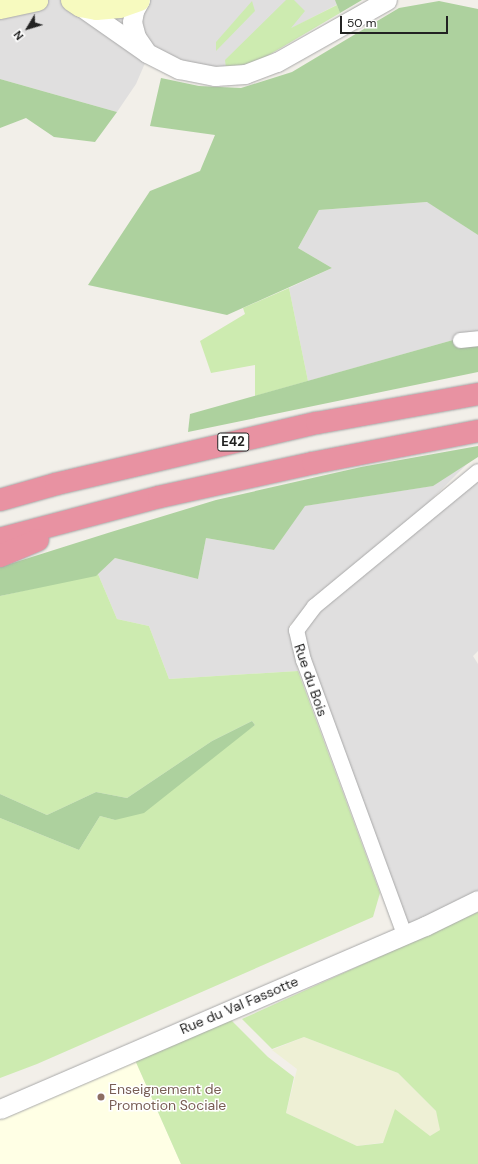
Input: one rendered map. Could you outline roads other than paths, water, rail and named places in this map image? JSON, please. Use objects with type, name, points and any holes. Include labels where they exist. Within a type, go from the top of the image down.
[{"type":"highway","name":"E42","points":[[0,500],[56,484],[317,423],[478,394]]},
{"type":"highway","points":[[0,538],[160,497],[298,467],[478,431]]},
{"type":"highway","points":[[0,494],[56,484]]},
{"type":"highway","points":[[0,556],[110,511]]},
{"type":"main road","points":[[0,8],[37,0]]},
{"type":"main road","points":[[76,3],[106,8],[124,5],[140,0]]},
{"type":"street","points":[[140,0],[134,11],[132,26],[136,37],[147,53]]},
{"type":"street","points":[[76,3],[147,53],[179,69],[205,75],[245,74],[258,70],[295,53],[366,10],[387,0]]},
{"type":"street","points":[[460,340],[478,338]]},
{"type":"street","name":"Rue du Bois","points":[[404,934],[303,660],[296,630],[314,606],[478,471]]},
{"type":"street","name":"Rue du Val Fassotte","points":[[0,1109],[404,934],[478,900]]},
{"type":"place","name":"Enseignement de Promotion Sociale","points":[[101,1097]]}]
